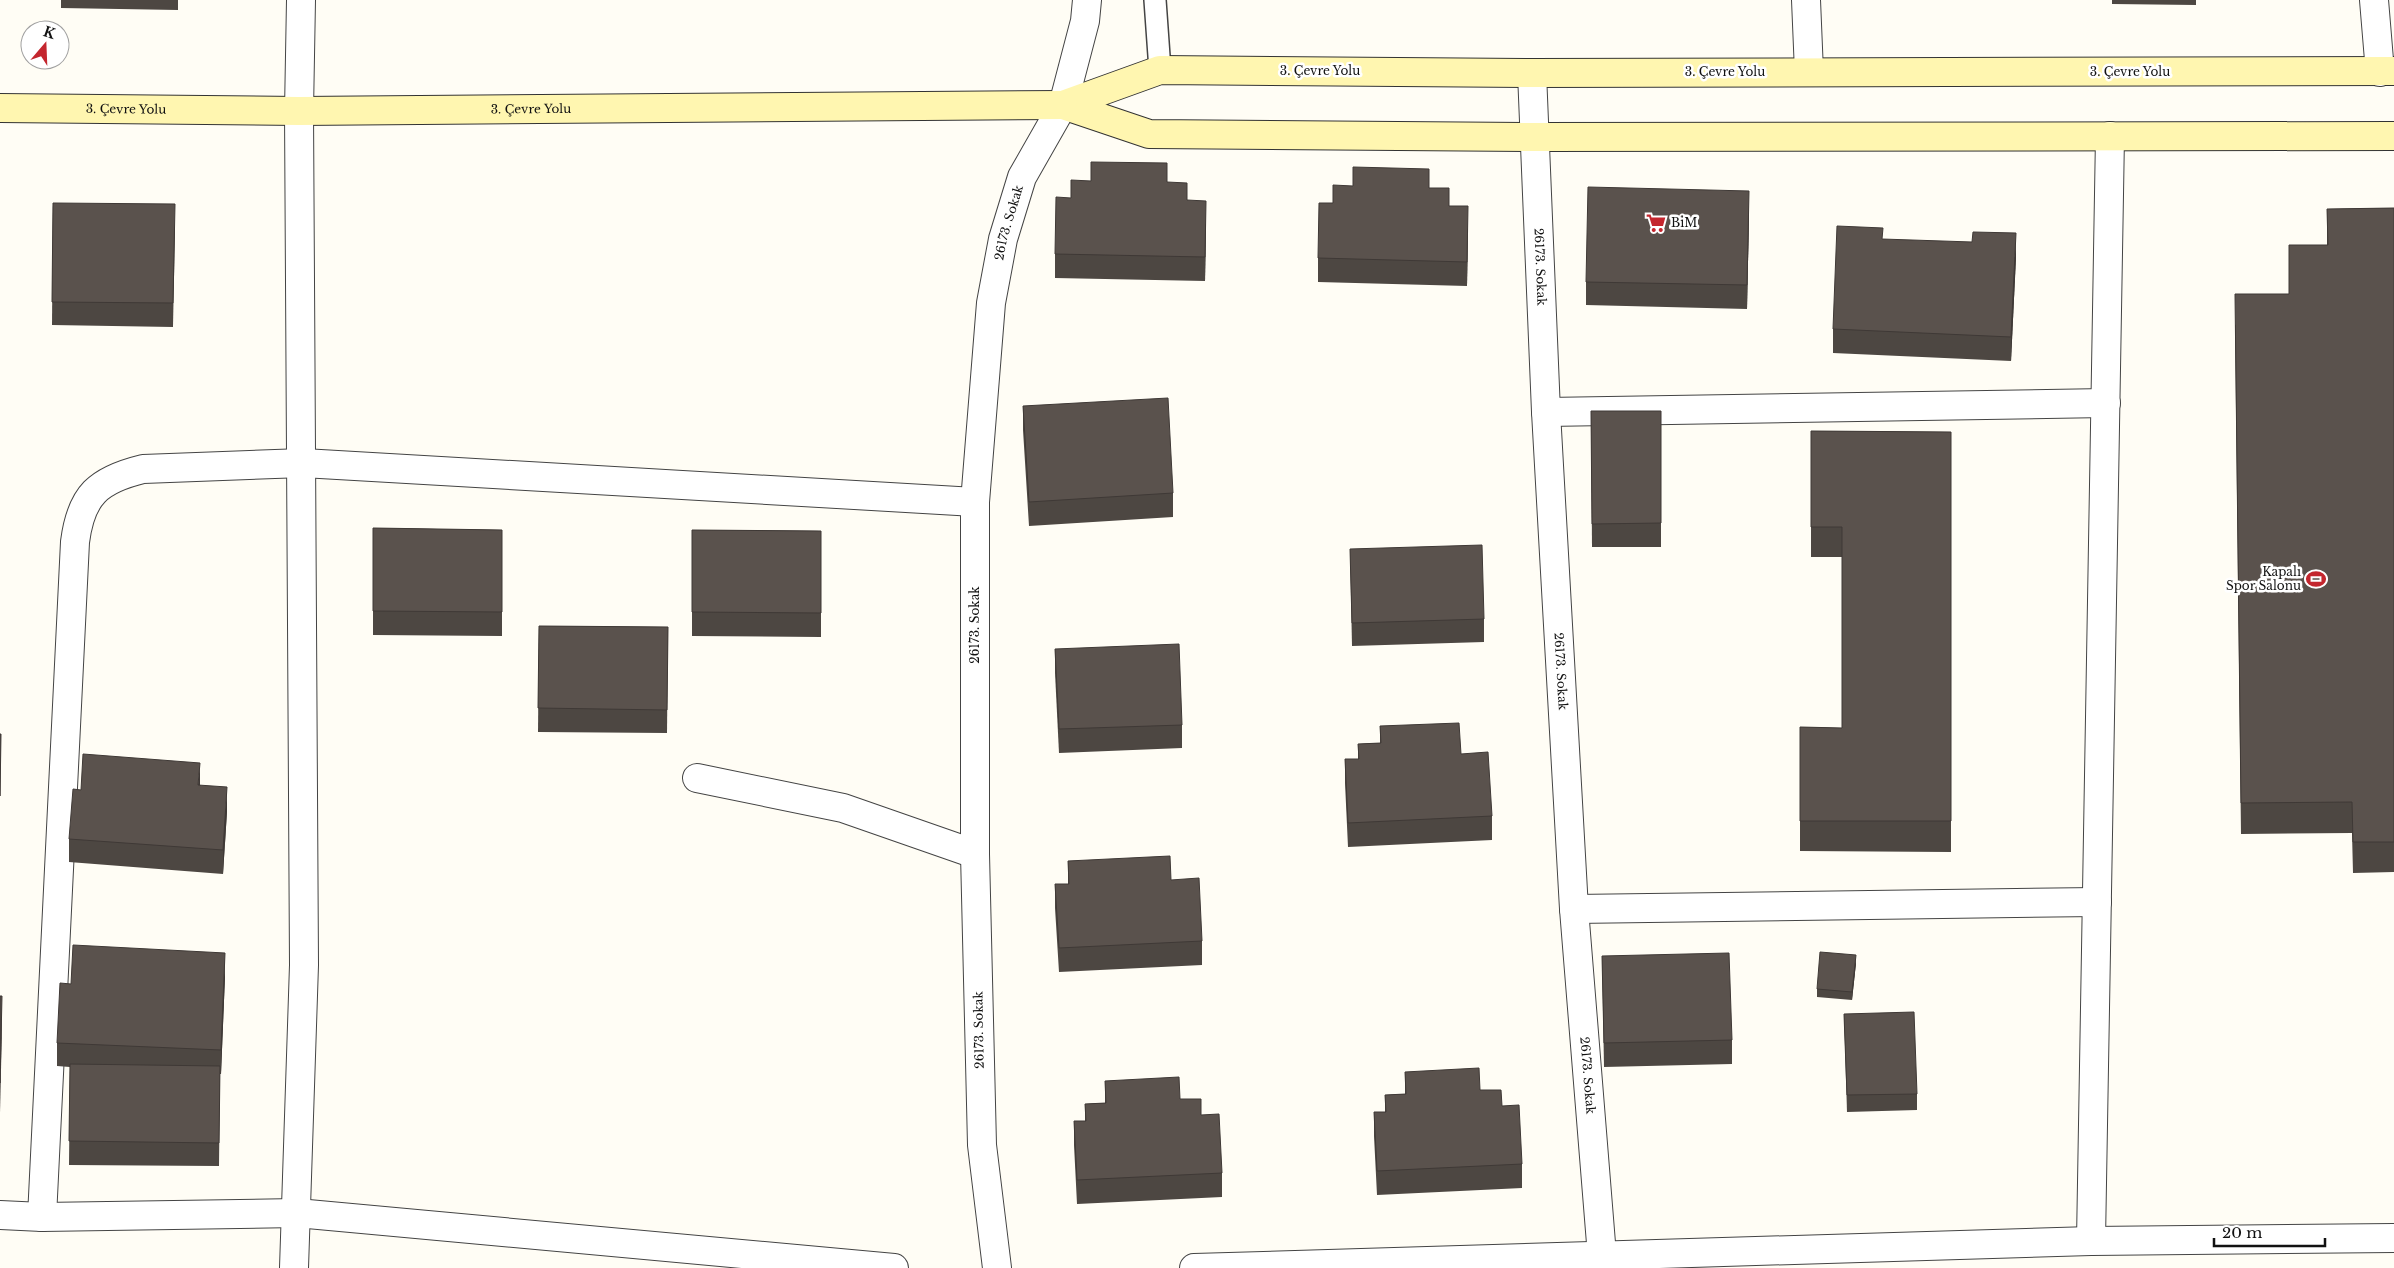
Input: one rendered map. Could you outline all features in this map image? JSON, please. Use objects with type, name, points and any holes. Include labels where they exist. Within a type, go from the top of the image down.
[{"type":"main road","name":"3. Çevre Yolu","points":[[1063,105],[1160,70],[1532,73],[2387,72]]},
{"type":"main road","name":"3. Çevre Yolu","points":[[0,108],[299,111],[1063,105],[1149,134],[1533,137],[2394,136]]},
{"type":"street","points":[[294,1268],[304,965],[303,463],[299,111],[301,0]]},
{"type":"street","name":"26173. Sokak","points":[[997,1268],[982,1145],[975,854],[975,502],[991,303],[1003,239],[1022,177],[1063,105],[1085,21],[1087,0]]},
{"type":"street","points":[[1806,0],[1810,72]]},
{"type":"street","points":[[2374,0],[2387,72]]},
{"type":"street","name":"26173. Sokak","points":[[1532,73],[1533,137],[1546,412],[1574,909],[1603,1261]]},
{"type":"street","points":[[2091,1241],[2110,136]]},
{"type":"street","points":[[1546,412],[2106,402]]},
{"type":"street","points":[[42,1217],[74,542],[78,519],[87,500],[101,485],[118,475],[143,469],[303,463],[975,502]]},
{"type":"street","points":[[697,778],[843,808],[975,854]]},
{"type":"street","points":[[1574,909],[2097,902]]},
{"type":"street","points":[[0,1215],[42,1217],[297,1213],[894,1268]]},
{"type":"street","points":[[1194,1268],[1603,1261],[2091,1241],[2394,1238]]},
{"type":"lane","points":[[1154,0],[1160,70]]},
{"type":"building","points":[[1091,162],[1167,163],[1167,182],[1187,183],[1187,200],[1206,201],[1205,257],[1055,254],[1056,197],[1071,198],[1071,180],[1091,181]]},
{"type":"building","points":[[1353,167],[1429,169],[1429,188],[1449,188],[1449,206],[1468,206],[1467,262],[1318,258],[1319,203],[1333,203],[1333,185],[1353,186]]},
{"type":"building","points":[[1588,187],[1749,191],[1747,285],[1586,282]]},
{"type":"building","points":[[53,203],[175,204],[173,303],[52,302]]},
{"type":"building","name":"Kapalı Spor Salonu","points":[[2394,208],[2394,842],[2353,842],[2352,802],[2241,803],[2235,294],[2289,294],[2289,245],[2328,245],[2327,209]]},
{"type":"building","points":[[1837,226],[1883,228],[1882,239],[1972,242],[1973,232],[2016,233],[2011,337],[1833,329]]},
{"type":"building","points":[[1168,398],[1173,493],[1029,502],[1023,406]]},
{"type":"building","points":[[1591,411],[1661,411],[1661,523],[1592,524]]},
{"type":"building","points":[[1811,431],[1951,432],[1951,821],[1800,821],[1800,727],[1842,728],[1842,527],[1811,527]]},
{"type":"building","points":[[373,528],[502,530],[502,612],[373,611]]},
{"type":"building","points":[[692,530],[821,531],[821,613],[692,612]]},
{"type":"building","points":[[1482,545],[1484,619],[1352,623],[1350,549]]},
{"type":"building","points":[[539,626],[668,627],[667,710],[538,708]]},
{"type":"building","points":[[1179,644],[1182,725],[1059,729],[1055,649]]},
{"type":"building","points":[[1459,723],[1461,754],[1488,752],[1492,816],[1348,823],[1345,759],[1359,759],[1358,744],[1381,743],[1380,726]]},
{"type":"building","points":[[0,734],[1,734],[0,796]]},
{"type":"building","points":[[83,754],[200,763],[198,785],[227,787],[223,850],[69,839],[73,789],[81,790]]},
{"type":"building","points":[[1170,856],[1171,880],[1199,878],[1202,941],[1059,948],[1055,884],[1069,884],[1068,861]]},
{"type":"building","points":[[73,945],[225,953],[221,1050],[57,1043],[60,983],[71,984]]},
{"type":"building","points":[[1820,952],[1856,955],[1852,992],[1817,989]]},
{"type":"building","points":[[1729,953],[1732,1040],[1604,1043],[1602,956]]},
{"type":"building","points":[[0,996],[2,996],[0,1083]]},
{"type":"building","points":[[1914,1012],[1917,1094],[1847,1095],[1844,1014]]},
{"type":"building","points":[[70,1064],[220,1066],[219,1143],[69,1141]]},
{"type":"building","points":[[1479,1068],[1480,1090],[1501,1090],[1502,1106],[1519,1105],[1522,1164],[1377,1171],[1374,1112],[1386,1112],[1385,1095],[1406,1094],[1405,1072]]},
{"type":"building","points":[[1179,1077],[1180,1099],[1201,1099],[1201,1115],[1219,1114],[1222,1173],[1077,1180],[1074,1121],[1086,1121],[1085,1104],[1106,1103],[1105,1081]]},
{"type":"place","name":"BiM","points":[[1656,223]]},
{"type":"place","name":"Kapalı Spor Salonu","points":[[2316,579]]}]
